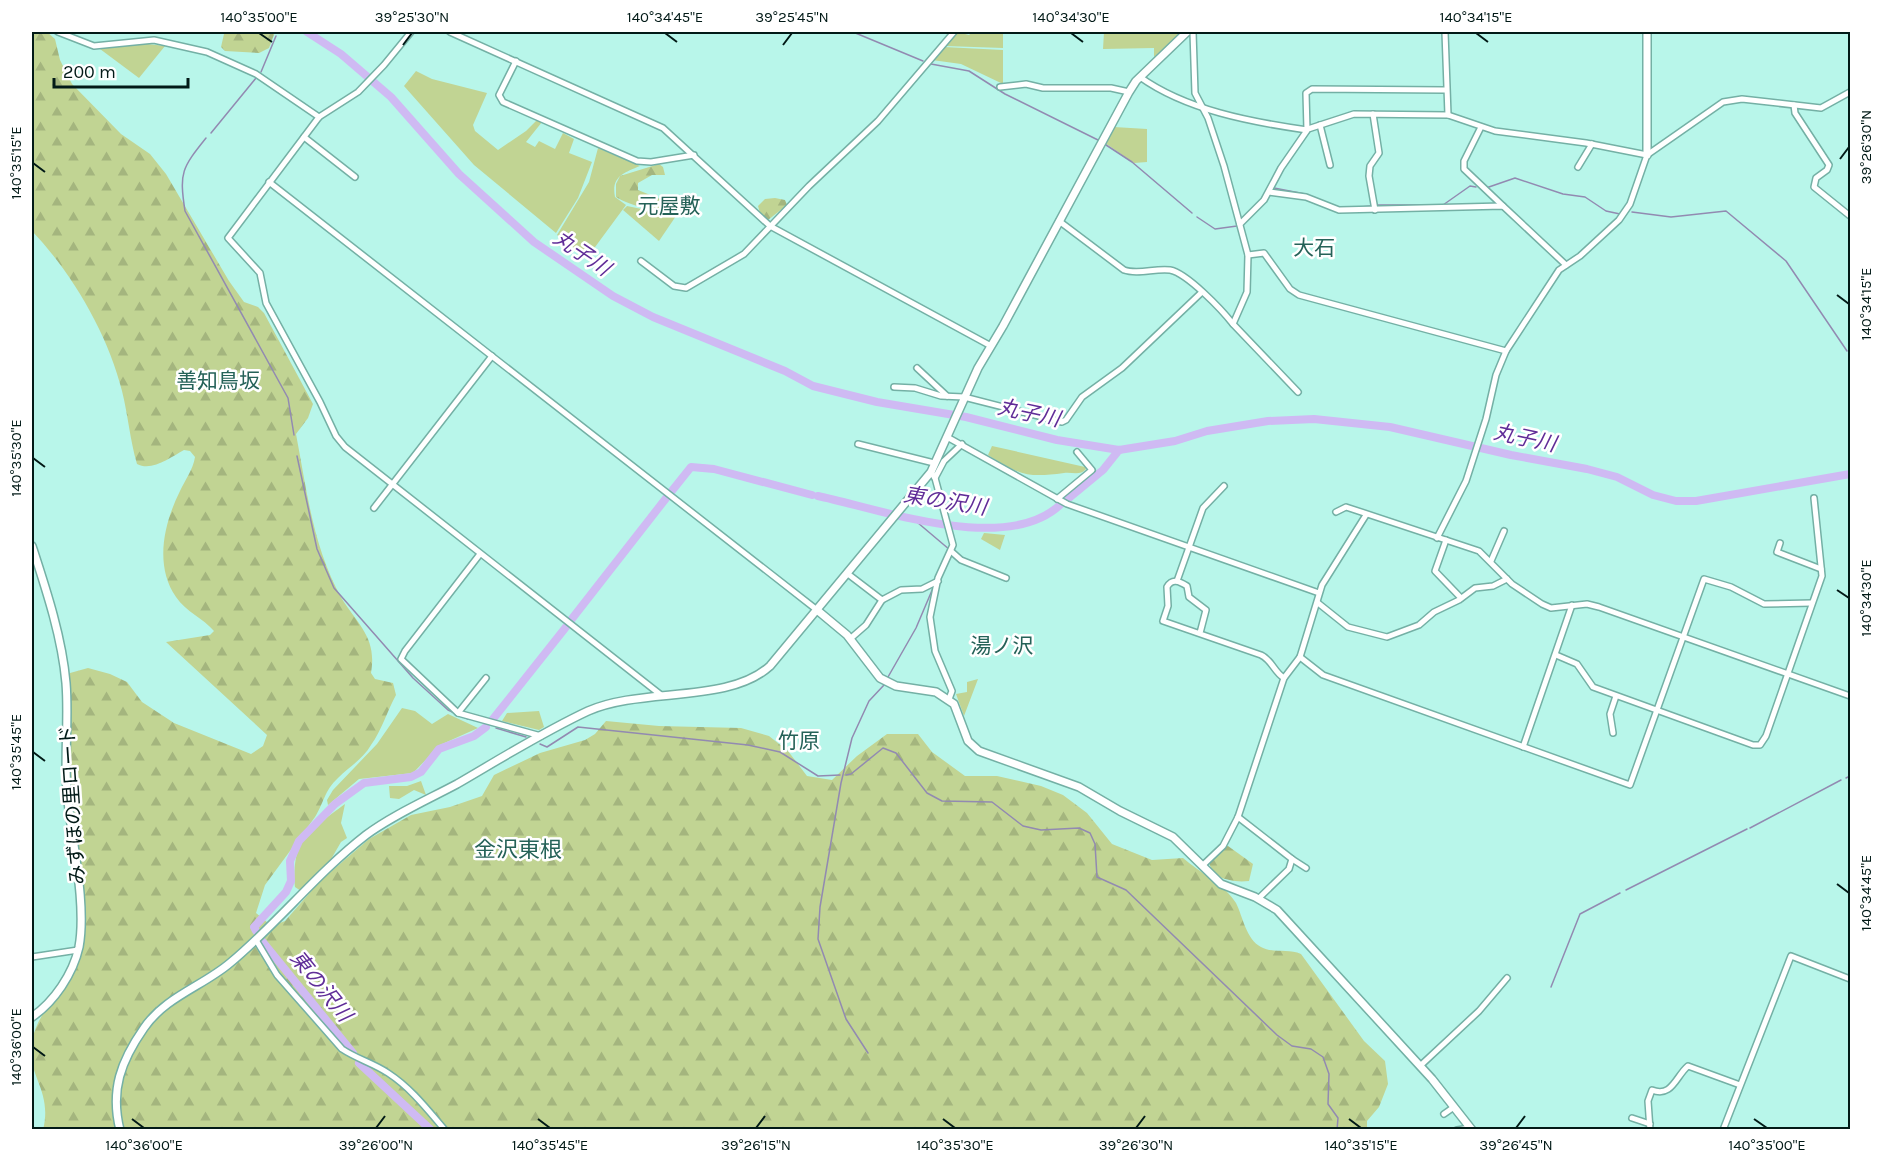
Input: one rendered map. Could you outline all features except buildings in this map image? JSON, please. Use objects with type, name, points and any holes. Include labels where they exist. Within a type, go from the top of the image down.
[{"type":"street","points":[[58,32],[94,46],[154,40],[207,52],[256,74],[319,117]]},
{"type":"street","points":[[411,32],[358,92],[319,117],[229,234],[230,242],[260,273],[266,303],[317,395],[336,436],[350,452],[661,695]]},
{"type":"street","points":[[450,32],[663,128],[770,226],[992,346]]},
{"type":"street","points":[[641,261],[674,286],[686,288],[744,254],[878,120],[954,32]]},
{"type":"street","points":[[949,699],[952,691],[931,638],[930,617],[938,581],[952,552],[948,521],[933,475],[934,463],[964,397],[1129,92],[1140,77],[1187,32]]},
{"type":"street","points":[[1193,32],[1193,86],[1224,166],[1248,255],[1246,292],[1233,324]]},
{"type":"street","points":[[1445,32],[1445,90],[1448,115]]},
{"type":"street","points":[[1437,537],[1472,464],[1496,375],[1506,351],[1550,282],[1566,265],[1580,256],[1619,220],[1630,204],[1647,155],[1647,32]]},
{"type":"street","points":[[516,61],[499,95],[503,102],[637,161],[651,162],[694,155]]},
{"type":"street","points":[[1140,77],[1201,106],[1259,122],[1307,130],[1354,114],[1448,115],[1495,131],[1592,144],[1647,155],[1723,102],[1742,99],[1821,108],[1851,92]]},
{"type":"street","points":[[1000,87],[1026,84],[1043,88],[1111,88],[1129,92]]},
{"type":"street","points":[[1240,224],[1269,192],[1281,168],[1307,130],[1306,93],[1312,89],[1445,90]]},
{"type":"street","points":[[1794,105],[1795,113],[1829,165],[1815,180],[1814,187],[1851,216]]},
{"type":"street","points":[[1373,114],[1379,153],[1369,169],[1375,210]]},
{"type":"street","points":[[1320,125],[1329,165]]},
{"type":"street","points":[[1481,127],[1464,160],[1464,169],[1566,265]]},
{"type":"street","points":[[304,137],[355,177]]},
{"type":"street","points":[[1578,167],[1592,144]]},
{"type":"street","points":[[269,182],[817,610],[850,639],[880,678],[896,686],[936,692],[949,699],[958,711],[968,741],[979,751],[1079,786],[1120,812],[1173,837],[1221,884],[1258,899],[1277,910],[1420,1066],[1471,1129]]},
{"type":"street","points":[[1269,192],[1306,197],[1339,210],[1503,206]]},
{"type":"street","points":[[1059,221],[1124,270],[1136,272],[1172,270],[1185,277],[1215,301],[1233,324],[1298,392]]},
{"type":"street","points":[[1248,255],[1264,253],[1270,258],[1290,289],[1299,295],[1506,351]]},
{"type":"street","points":[[894,387],[915,387],[947,396],[964,397],[1062,422],[1066,420],[1082,397],[1122,368],[1202,292]]},
{"type":"street","points":[[374,508],[492,356]]},
{"type":"street","points":[[917,368],[947,396]]},
{"type":"street","points":[[948,435],[1057,499],[1319,593]]},
{"type":"street","points":[[858,444],[934,463]]},
{"type":"street","points":[[120,1130],[115,1111],[116,1086],[128,1054],[145,1025],[171,1001],[213,976],[256,940],[365,836],[541,736],[610,703],[724,687],[751,680],[770,666],[902,509],[962,444]]},
{"type":"street","points":[[1057,499],[1092,470],[1077,452]]},
{"type":"street","points":[[1177,581],[1203,508],[1224,486]]},
{"type":"street","points":[[1556,655],[1577,664],[1590,685],[1756,746],[1766,736],[1822,576],[1814,498]]},
{"type":"street","points":[[1336,512],[1346,507],[1470,546],[1491,561],[1507,579],[1551,608],[1587,604],[1599,607],[1851,696]]},
{"type":"street","points":[[1202,866],[1223,846],[1238,817],[1284,678],[1300,657],[1318,603],[1319,593],[1327,575],[1366,515]]},
{"type":"street","points":[[1491,561],[1504,531]]},
{"type":"street","points":[[1446,540],[1435,571],[1461,598]]},
{"type":"street","points":[[1780,543],[1777,552],[1821,569]]},
{"type":"street","name":"みずほの里ロード","points":[[32,546],[44,585],[66,682],[67,790],[80,906],[78,950],[64,981],[54,996],[32,1017]]},
{"type":"street","points":[[952,552],[961,560],[1006,578]]},
{"type":"street","points":[[480,554],[401,659],[458,713],[541,736]]},
{"type":"street","points":[[848,574],[882,600]]},
{"type":"street","points":[[1318,603],[1348,627],[1387,637],[1413,628],[1434,612],[1475,588],[1493,586],[1507,579]]},
{"type":"street","points":[[1300,657],[1323,675],[1630,785],[1704,579],[1731,587],[1764,604],[1812,603]]},
{"type":"street","points":[[850,639],[866,625],[882,600],[901,591],[922,589],[938,581]]},
{"type":"street","points":[[1200,633],[1206,610],[1190,599],[1187,586],[1177,581],[1170,582],[1167,586],[1168,606],[1164,621],[1267,658],[1278,674],[1284,678]]},
{"type":"street","points":[[1523,747],[1572,605]]},
{"type":"street","points":[[458,713],[486,678]]},
{"type":"street","points":[[1613,733],[1610,714],[1616,696]]},
{"type":"street","points":[[1238,817],[1306,868]]},
{"type":"street","points":[[1258,899],[1289,869],[1292,859]]},
{"type":"street","points":[[256,940],[277,975],[304,1002],[342,1049],[386,1071],[402,1083],[422,1101],[445,1130]]},
{"type":"street","points":[[32,957],[78,950]]},
{"type":"street","points":[[1723,1130],[1791,956],[1851,979]]},
{"type":"street","points":[[1420,1066],[1479,1011],[1507,978]]},
{"type":"street","points":[[1650,1127],[1648,1101],[1652,1090],[1658,1092],[1668,1090],[1688,1066],[1740,1085]]},
{"type":"street","points":[[1444,1114],[1454,1107]]},
{"type":"street","points":[[1632,1118],[1650,1127]]},
{"type":"street","points":[[1457,1130],[1471,1129]]},
{"type":"green space","points":[[32,32],[47,32],[55,39],[60,60],[72,84],[121,134],[150,154],[166,174],[229,281],[244,302],[258,307],[264,313],[313,404],[308,418],[296,434],[312,519],[324,560],[342,599],[369,641],[371,673],[375,679],[393,683],[396,695],[375,739],[364,755],[333,783],[315,817],[265,885],[256,913],[268,923],[277,924],[285,921],[320,881],[369,839],[411,815],[450,807],[482,796],[494,775],[540,753],[585,740],[595,734],[606,721],[659,726],[741,728],[769,736],[788,751],[807,776],[832,780],[857,756],[887,734],[918,734],[932,752],[965,776],[997,776],[1041,786],[1063,795],[1087,813],[1112,844],[1152,860],[1183,858],[1231,896],[1248,933],[1256,943],[1266,949],[1301,954],[1364,1041],[1385,1061],[1388,1084],[1379,1107],[1367,1121],[1367,1130],[43,1130],[45,1104],[33,1064],[32,1042],[41,1018],[77,964],[84,942],[70,777],[70,673],[88,668],[110,674],[127,682],[142,702],[174,723],[251,754],[263,746],[267,735],[166,642],[210,635],[214,631],[176,597],[169,585],[163,558],[166,530],[174,503],[191,471],[195,457],[190,451],[184,450],[155,465],[137,464],[122,391],[108,348],[87,305],[61,266],[32,231]]},
{"type":"green space","points":[[222,32],[275,32],[269,48],[259,53],[225,51],[221,47],[224,34]]},
{"type":"green space","points":[[957,32],[969,35],[972,32],[1003,32],[1003,48],[945,46]]},
{"type":"green space","points":[[1104,32],[1182,32],[1154,57],[1154,48],[1103,49]]},
{"type":"green space","points":[[139,43],[165,46],[139,78],[100,49]]},
{"type":"green space","points":[[944,47],[1003,50],[1003,84],[961,64],[932,60]]},
{"type":"green space","points":[[416,71],[432,79],[487,93],[473,125],[475,131],[498,150],[526,131],[537,120],[542,122],[526,142],[535,147],[539,141],[555,149],[563,133],[574,139],[569,153],[592,162],[578,198],[556,233],[474,165],[404,86]]},
{"type":"green space","points":[[1114,127],[1147,129],[1147,162],[1134,163],[1105,143]]},
{"type":"green space","points":[[598,148],[640,166],[617,180],[614,190],[615,197],[626,205],[587,258],[557,235],[589,182]]},
{"type":"green space","points":[[659,164],[663,167],[665,175],[652,175],[638,183],[638,190],[679,207],[678,210],[657,211],[616,197],[616,184],[620,176]]},
{"type":"green space","points":[[765,199],[785,200],[787,205],[768,220],[760,213],[758,206]]},
{"type":"green space","points":[[627,206],[676,216],[659,241],[623,210]]},
{"type":"green space","points":[[992,446],[1086,469],[1079,473],[1032,475],[1016,471],[988,455]]},
{"type":"green space","points":[[984,533],[1005,535],[1000,550],[981,539]]},
{"type":"green space","points":[[978,679],[964,716],[956,694],[967,692],[967,682]]},
{"type":"green space","points":[[402,708],[415,711],[432,724],[448,714],[478,728],[440,745],[413,773],[359,779],[328,805],[327,800],[333,790],[377,744]]},
{"type":"green space","points":[[539,711],[544,727],[539,730],[502,721],[507,713]]},
{"type":"green space","points":[[421,781],[426,795],[414,790],[399,799],[390,798],[389,786],[407,786]]},
{"type":"green space","points":[[345,804],[341,823],[347,838],[341,842],[326,868],[301,891],[295,887],[296,857],[300,846],[312,829]]},
{"type":"green space","points":[[1228,846],[1253,864],[1249,881],[1228,880],[1216,874],[1212,869],[1209,856],[1217,849]]},
{"type":"waterway","name":"丸子川","points":[[307,32],[341,54],[391,97],[459,174],[534,242],[613,296],[653,317],[785,371],[813,386],[877,402],[966,417],[1057,440],[1119,450],[1175,441],[1207,431],[1268,421],[1314,419],[1390,427],[1511,455],[1587,469],[1617,477],[1653,495],[1676,501],[1696,501],[1850,474]]},
{"type":"waterway","points":[[853,32],[923,61]]},
{"type":"waterway","points":[[261,72],[276,36]]},
{"type":"waterway","points":[[931,64],[969,71],[1005,94],[1098,140]]},
{"type":"waterway","points":[[211,133],[256,78]]},
{"type":"waterway","points":[[206,138],[184,171],[182,187],[185,211],[288,398],[294,435]]},
{"type":"waterway","points":[[1103,143],[1132,162],[1192,213]]},
{"type":"waterway","points":[[1486,188],[1515,178],[1563,194],[1585,197],[1606,211],[1620,214]]},
{"type":"waterway","points":[[1378,205],[1443,205],[1470,186],[1476,187]]},
{"type":"waterway","points":[[1274,188],[1305,194]]},
{"type":"waterway","points":[[1361,207],[1371,206]]},
{"type":"waterway","points":[[1632,212],[1671,217],[1726,211],[1786,261],[1847,351]]},
{"type":"waterway","points":[[1197,217],[1215,229],[1237,226]]},
{"type":"waterway","name":"東の沢川","points":[[1069,498],[1103,470],[1119,450]]},
{"type":"waterway","points":[[297,456],[317,549],[334,588],[413,678],[448,710],[468,719]]},
{"type":"waterway","name":"東の沢川","points":[[671,492],[691,467],[714,469],[812,495]]},
{"type":"waterway","name":"東の沢川","points":[[818,496],[945,525],[979,528],[1011,526],[1039,518],[1062,503]]},
{"type":"waterway","name":"東の沢川","points":[[571,620],[667,497]]},
{"type":"waterway","points":[[911,517],[950,550]]},
{"type":"waterway","points":[[888,677],[916,628],[933,588]]},
{"type":"waterway","name":"東の沢川","points":[[493,719],[566,627]]},
{"type":"waterway","points":[[868,1053],[846,1019],[818,939],[820,907],[841,783],[852,738],[869,701],[884,685]]},
{"type":"waterway","name":"東の沢川","points":[[256,931],[254,927],[286,892],[291,881],[290,861],[299,841],[335,804],[364,783],[411,777],[421,772],[439,749],[474,736],[486,727]]},
{"type":"waterway","points":[[540,744],[547,747],[578,727],[748,745],[780,752],[818,776],[840,775]]},
{"type":"waterway","points":[[496,728],[526,737]]},
{"type":"waterway","points":[[846,775],[851,774],[883,748],[896,753],[927,793],[942,801],[992,802],[1023,826],[1041,830],[1079,828],[1090,833],[1095,844],[1097,877],[1126,890],[1277,1035],[1292,1046],[1311,1049],[1323,1057],[1329,1074],[1328,1104],[1338,1118],[1337,1130]]},
{"type":"waterway","points":[[1846,778],[1850,776]]},
{"type":"waterway","points":[[1750,828],[1841,780]]},
{"type":"waterway","points":[[1626,890],[1747,829]]},
{"type":"waterway","points":[[1551,987],[1580,914],[1620,893]]},
{"type":"waterway","name":"東の沢川","points":[[262,941],[353,1053]]},
{"type":"waterway","name":"東の沢川","points":[[359,1063],[431,1130]]},
{"type":"district","name":"元屋敷","points":[[669,206]]},
{"type":"district","name":"大石","points":[[1314,248]]},
{"type":"district","name":"善知鳥坂","points":[[218,381]]},
{"type":"district","name":"湯ノ沢","points":[[1002,646]]},
{"type":"district","name":"竹原","points":[[799,741]]},
{"type":"district","name":"金沢東根","points":[[518,849]]}]
